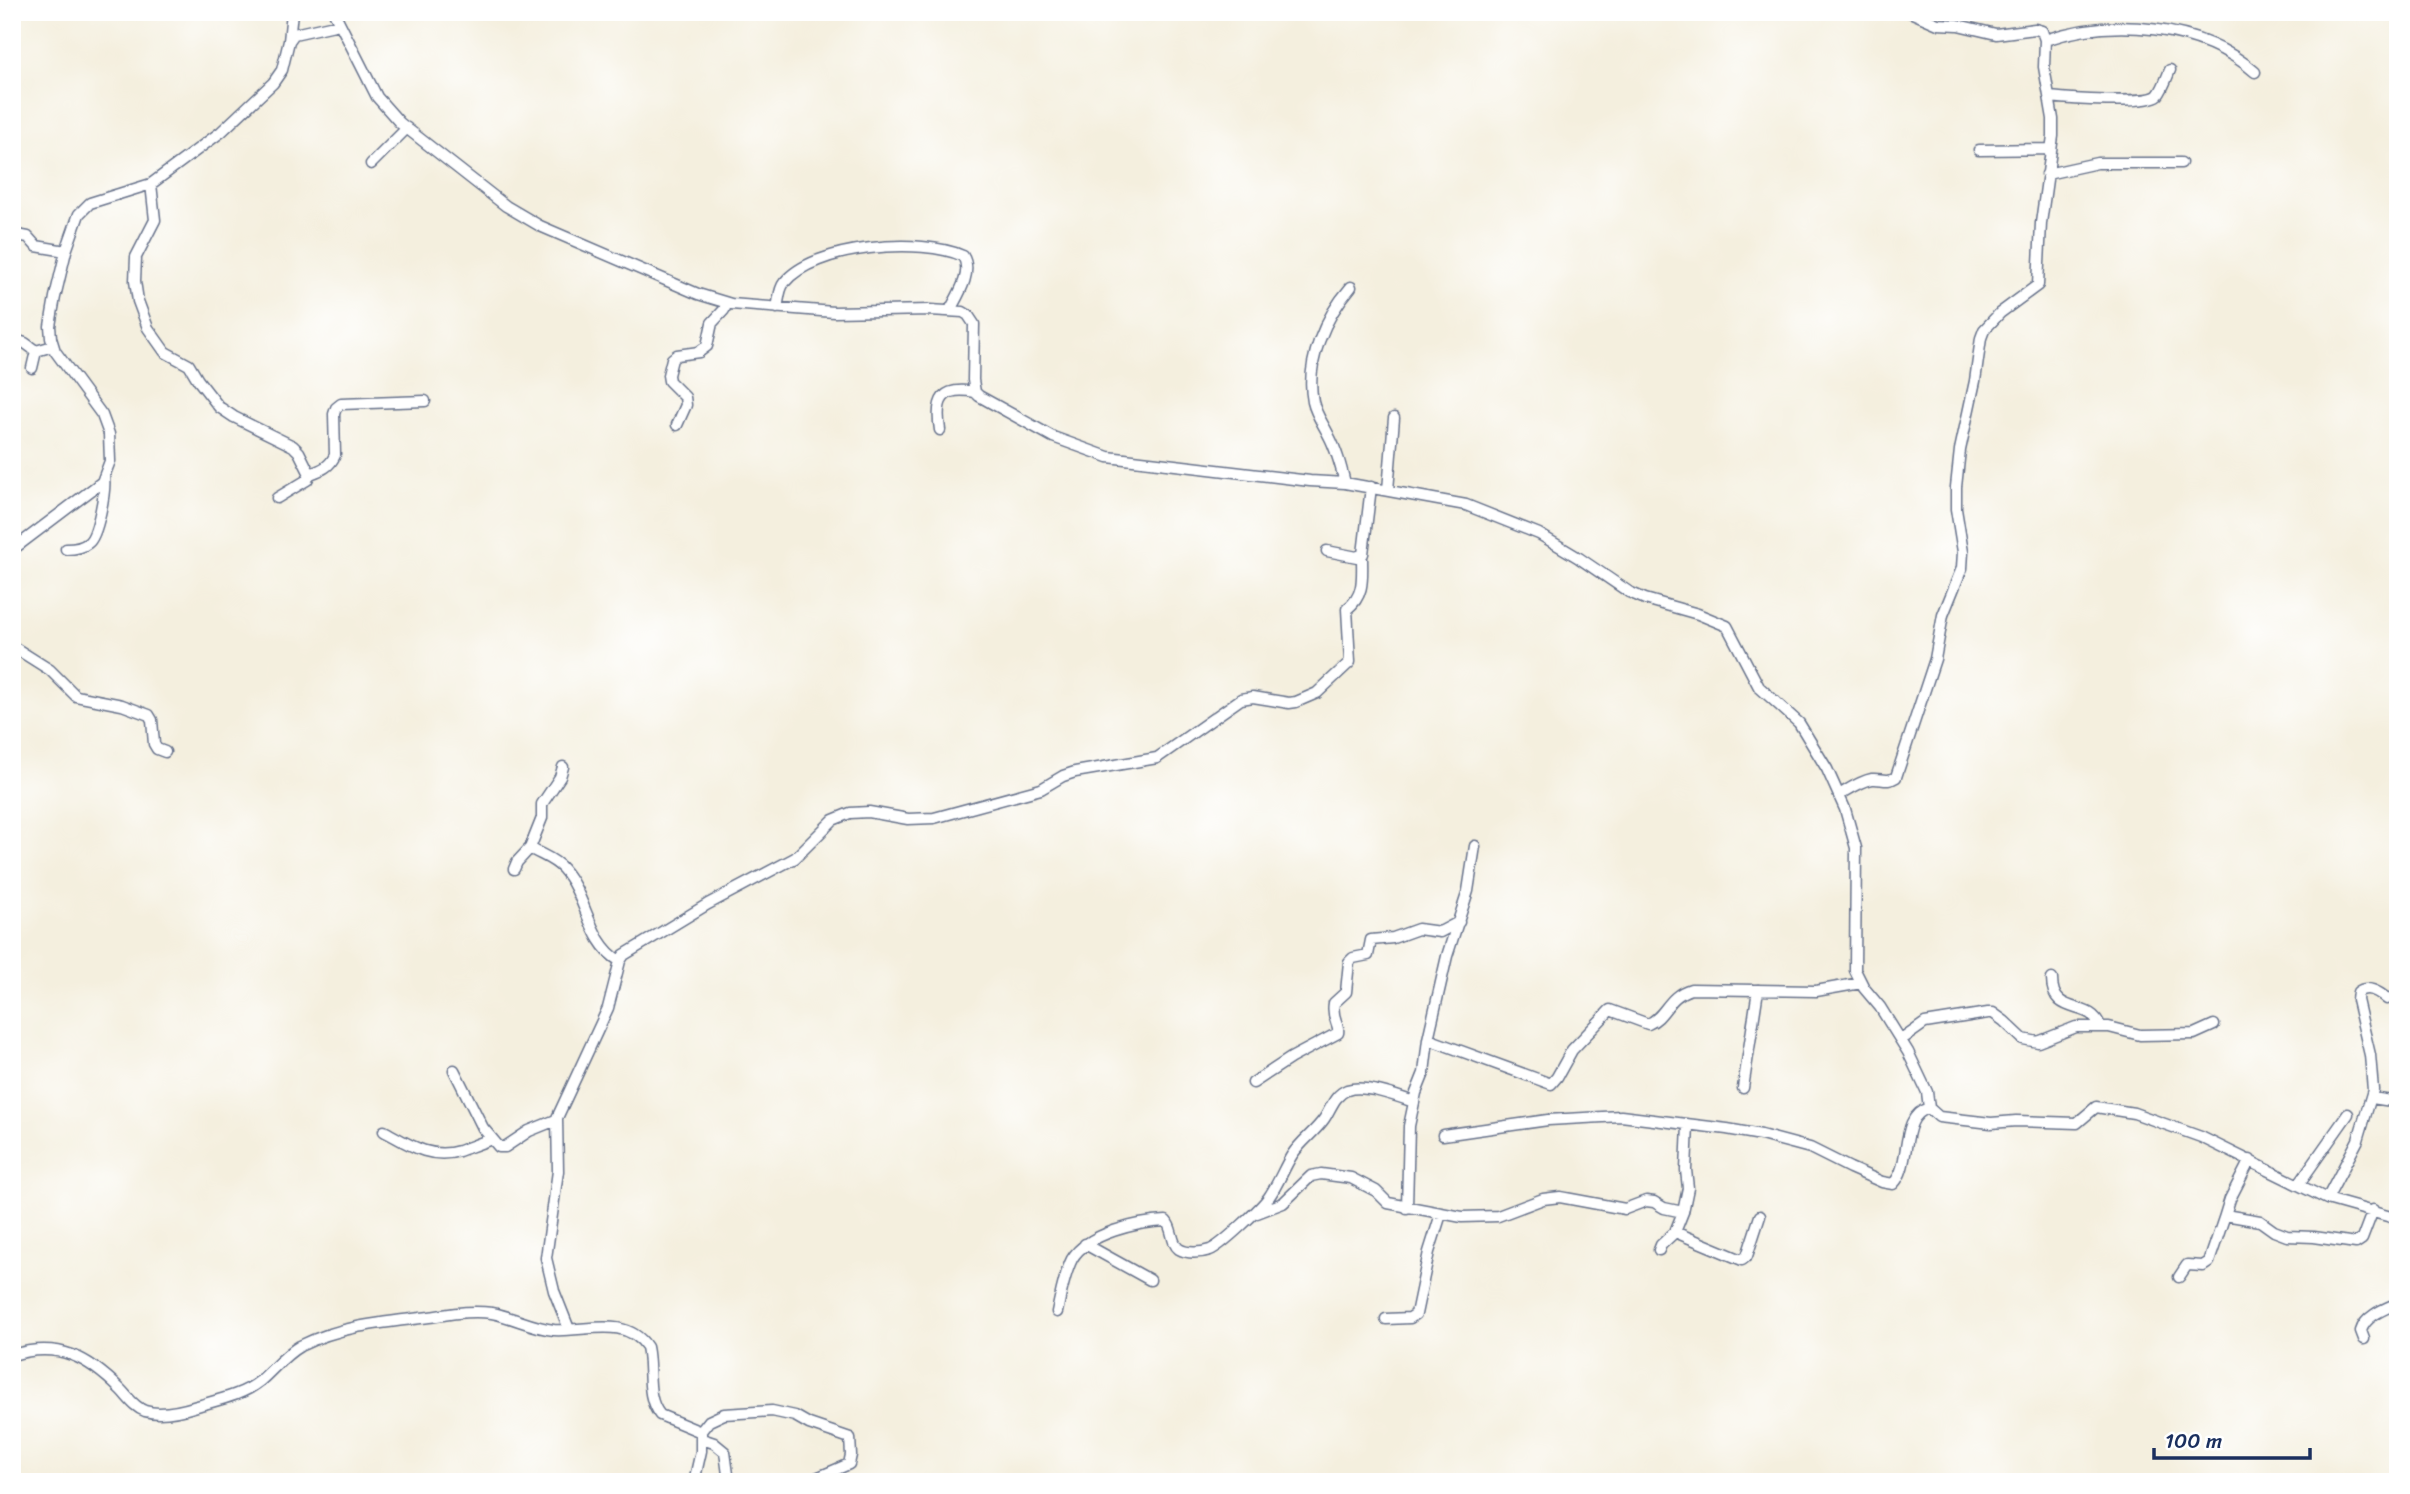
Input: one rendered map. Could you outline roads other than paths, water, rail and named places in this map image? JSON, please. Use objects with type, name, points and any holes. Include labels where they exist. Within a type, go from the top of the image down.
[{"type":"street","points":[[12,550],[102,482],[110,461],[111,446],[102,415],[53,346],[50,326],[66,251],[75,223],[84,207],[90,203],[151,184],[221,132],[273,83],[282,70],[292,12]]},
{"type":"street","points":[[334,12],[377,97],[407,128],[506,206],[540,226],[698,294],[727,303],[834,312],[963,312],[974,324],[975,392]]},
{"type":"street","points":[[1839,794],[1874,779],[1893,780],[1898,772],[1935,659],[1943,615],[1962,568],[1963,552],[1956,509],[1957,478],[1981,338],[1984,330],[2000,313],[2038,285],[2040,223],[2051,149],[2053,119],[2043,56],[2045,40],[2042,31],[2035,29],[1996,34],[1958,25],[1938,24],[1910,12]]},
{"type":"street","points":[[289,41],[298,32],[339,24]]},
{"type":"street","points":[[2045,40],[2061,34],[2093,30],[2168,31],[2212,43],[2255,72]]},
{"type":"street","points":[[2050,97],[2090,101],[2150,100],[2159,94],[2170,70]]},
{"type":"street","points":[[12,118],[16,133],[12,142]]},
{"type":"street","points":[[371,164],[407,128]]},
{"type":"street","points":[[1979,150],[2051,149]]},
{"type":"street","points":[[2048,174],[2097,163],[2181,163]]},
{"type":"street","points":[[151,184],[155,220],[136,257],[135,281],[138,301],[148,328],[165,352],[190,365],[219,407],[293,446],[310,474]]},
{"type":"street","points":[[12,234],[27,237],[36,246],[66,251]]},
{"type":"street","points":[[777,308],[785,282],[801,270],[839,253],[859,248],[897,247],[936,249],[963,257],[967,266],[966,275],[950,310]]},
{"type":"street","points":[[1345,483],[1329,436],[1317,416],[1312,383],[1319,339],[1334,310],[1351,287]]},
{"type":"street","points":[[677,425],[686,405],[685,397],[669,381],[672,359],[677,355],[699,352],[707,346],[712,323],[727,303]]},
{"type":"street","points":[[12,339],[25,343],[36,351]]},
{"type":"street","points":[[36,351],[53,346]]},
{"type":"street","points":[[32,368],[36,351]]},
{"type":"street","points":[[940,430],[938,405],[945,394],[957,390],[975,392],[984,400],[1053,437],[1108,457],[1345,483],[1466,505],[1550,540],[1629,592],[1727,626],[1759,687],[1799,723],[1839,794],[1856,848],[1855,970],[1900,1040],[1927,1092],[1929,1108],[1939,1117],[1992,1123],[2077,1123],[2096,1107],[2124,1112],[2201,1137],[2327,1199],[2398,1219]]},
{"type":"street","points":[[277,498],[332,461],[335,455],[334,414],[341,404],[425,401]]},
{"type":"street","points":[[1388,490],[1394,418]]},
{"type":"street","points":[[66,549],[84,546],[93,539],[105,491],[104,476]]},
{"type":"street","points":[[569,1329],[554,1291],[546,1258],[558,1171],[556,1120],[608,1008],[620,961],[629,951],[708,904],[795,858],[833,820],[850,813],[869,812],[908,819],[934,818],[1041,789],[1075,772],[1157,758],[1241,699],[1254,697],[1289,703],[1317,693],[1350,662],[1347,609],[1355,603],[1361,588],[1362,556],[1371,487]]},
{"type":"street","points":[[1327,551],[1353,557],[1362,556]]},
{"type":"street","points":[[12,646],[50,670],[76,696],[122,705],[149,715],[152,720],[154,744],[165,752]]},
{"type":"street","points":[[514,869],[530,848],[542,818],[542,804],[560,777],[563,767]]},
{"type":"street","points":[[1407,1208],[1409,1126],[1423,1073],[1428,1038],[1447,956],[1468,891],[1475,846]]},
{"type":"street","points":[[530,848],[562,867],[602,947],[620,961]]},
{"type":"street","points":[[1253,1083],[1291,1058],[1338,1033],[1339,1026],[1333,1016],[1334,1003],[1346,992],[1349,962],[1353,958],[1368,955],[1371,940],[1418,929],[1440,932],[1459,922]]},
{"type":"street","points":[[2052,979],[2052,990],[2057,999],[2092,1015],[2100,1026]]},
{"type":"street","points":[[1428,1038],[1551,1084],[1558,1077],[1572,1050],[1610,1010],[1648,1024],[1653,1022],[1669,1002],[1686,991],[1700,988],[1816,991],[1861,983]]},
{"type":"street","points":[[2327,1199],[2358,1140],[2372,1098],[2373,1073],[2357,995],[2363,989],[2381,994],[2387,999],[2398,996]]},
{"type":"street","points":[[1743,1088],[1758,990]]},
{"type":"street","points":[[1900,1040],[1925,1023],[1988,1013],[1993,1013],[2029,1042],[2038,1042],[2076,1027],[2100,1026],[2140,1035],[2193,1034],[2214,1025]]},
{"type":"street","points":[[454,1069],[483,1128],[499,1147],[505,1147],[530,1131],[556,1120]]},
{"type":"street","points":[[1057,1312],[1066,1272],[1077,1251],[1085,1244],[1135,1225],[1166,1221],[1169,1223],[1175,1245],[1182,1251],[1212,1250],[1268,1199],[1292,1155],[1324,1119],[1336,1097],[1343,1092],[1358,1089],[1391,1094],[1414,1102]]},
{"type":"street","points":[[2372,1098],[2398,1102]]},
{"type":"street","points":[[1443,1135],[1597,1116],[1621,1116],[1727,1129],[1810,1148],[1882,1182],[1893,1184],[1904,1164],[1908,1136],[1915,1117],[1923,1109],[1929,1108]]},
{"type":"street","points":[[2298,1185],[2347,1114]]},
{"type":"street","points":[[1659,1250],[1675,1232],[1683,1212],[1688,1188],[1688,1125]]},
{"type":"street","points":[[384,1131],[417,1149],[437,1154],[457,1152],[492,1139]]},
{"type":"street","points":[[2179,1277],[2187,1265],[2203,1266],[2209,1262],[2230,1199],[2250,1160]]},
{"type":"street","points":[[1252,1215],[1283,1203],[1311,1176],[1321,1174],[1351,1178],[1376,1191],[1388,1203],[1462,1217],[1498,1216],[1543,1199],[1560,1197],[1625,1209],[1646,1201],[1683,1212]]},
{"type":"street","points":[[2225,1216],[2260,1221],[2287,1236],[2356,1243],[2362,1239],[2373,1210]]},
{"type":"street","points":[[1386,1319],[1410,1318],[1416,1314],[1429,1252],[1441,1214]]},
{"type":"street","points":[[1675,1232],[1742,1260],[1747,1256],[1760,1216]]},
{"type":"street","points":[[1085,1244],[1150,1280]]},
{"type":"street","points":[[2364,1339],[2361,1331],[2364,1323],[2380,1311],[2398,1303]]},
{"type":"street","points":[[12,1355],[41,1350],[74,1354],[112,1382],[137,1407],[160,1413],[194,1407],[245,1391],[298,1348],[335,1332],[468,1311],[517,1319],[553,1330],[609,1327],[623,1329],[643,1341],[649,1353],[656,1411],[701,1435],[725,1452],[729,1482]]},
{"type":"street","points":[[694,1482],[701,1435],[709,1421],[724,1414],[772,1411],[795,1416],[809,1424],[850,1438],[852,1455],[849,1464],[807,1482]]}]
